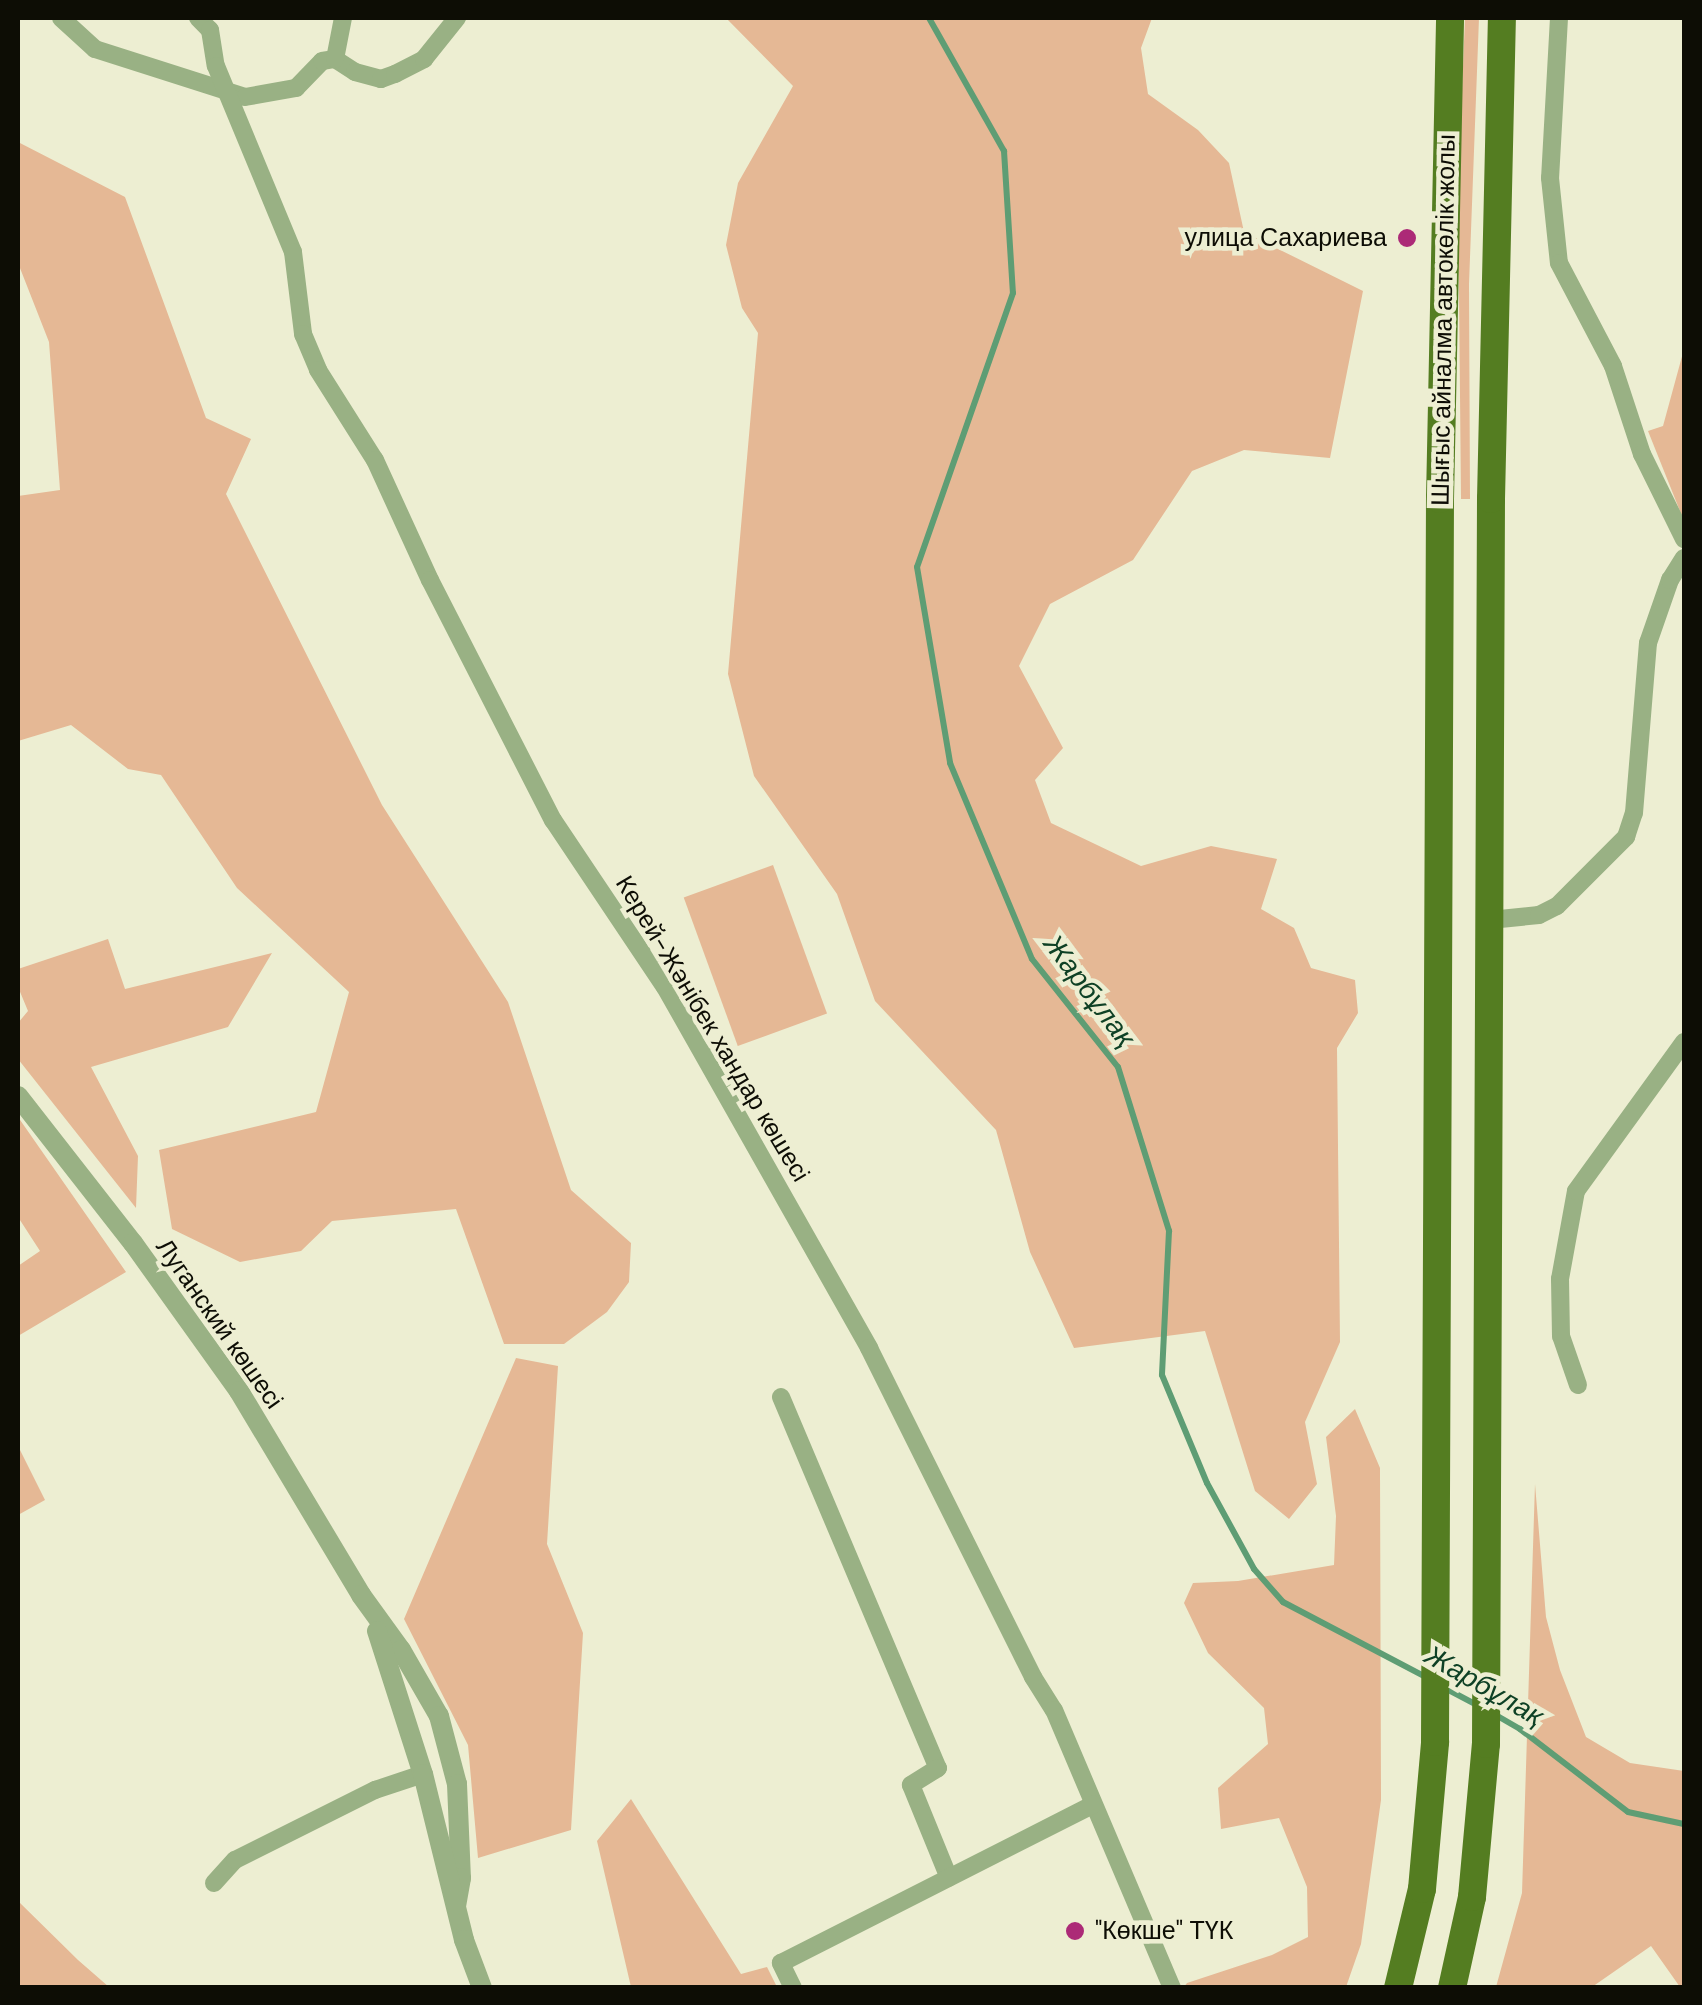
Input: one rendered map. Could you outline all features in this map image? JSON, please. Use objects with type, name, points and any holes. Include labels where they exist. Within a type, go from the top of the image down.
[{"type":"main road","name":"Шығыс айналма автокөлік жолы","points":[[1398,1988],[1408,1956],[1432,1801],[1439,622],[1450,18]]},
{"type":"main road","points":[[1454,1978],[1482,1826],[1491,499],[1502,18]]},
{"type":"street","points":[[61,18],[95,49],[245,97],[296,88],[322,61],[335,59],[381,79],[424,58],[457,18]]},
{"type":"street","name":"Керей-Жәнібек хандар көшесі","points":[[198,18],[210,30],[227,94],[292,252],[303,334],[318,370],[374,460],[430,580],[553,820],[664,987],[869,1348],[1006,1624],[1054,1710],[1172,1988]]},
{"type":"street","points":[[335,59],[342,18]]},
{"type":"street","points":[[1560,18],[1552,81],[1550,178],[1559,262],[1602,341],[1642,454],[1684,539]]},
{"type":"street","points":[[1490,920],[1515,920],[1558,906],[1626,836],[1634,813],[1648,644],[1670,580],[1684,558]]},
{"type":"street","points":[[1578,1386],[1561,1336],[1560,1278],[1576,1191],[1684,1042]]},
{"type":"street","name":"Луганский көшесі","points":[[18,1096],[133,1243],[239,1391],[360,1595],[382,1640],[422,1774],[441,1863],[482,1988]]},
{"type":"street","points":[[780,1398],[938,1768],[911,1784],[950,1878]]},
{"type":"street","name":"Луганский көшесі","points":[[360,1595],[401,1650],[440,1716],[454,1759],[460,1878],[456,1905]]},
{"type":"street","points":[[214,1883],[235,1860],[374,1790],[422,1774]]},
{"type":"street","points":[[793,1988],[781,1963],[1093,1805]]},
{"type":"shaded area","points":[[726,18],[1152,18],[1141,48],[1148,94],[1198,130],[1229,163],[1244,232],[1363,291],[1330,458],[1244,450],[1192,471],[1133,560],[1050,604],[1019,666],[1063,748],[1035,780],[1051,823],[1141,866],[1211,846],[1277,859],[1261,909],[1294,928],[1311,968],[1355,980],[1358,1013],[1337,1048],[1340,1342],[1305,1422],[1317,1484],[1289,1519],[1255,1491],[1205,1331],[1074,1348],[1030,1252],[996,1130],[875,1001],[837,894],[754,776],[728,674],[758,333],[742,308],[726,245],[738,183],[793,86]]},
{"type":"shaded area","points":[[1465,18],[1479,18],[1469,284],[1470,499],[1461,499],[1458,187]]},
{"type":"shaded area","points":[[18,142],[125,197],[206,418],[251,439],[226,494],[382,805],[508,1002],[571,1190],[631,1243],[629,1282],[607,1312],[564,1344],[504,1344],[456,1209],[332,1221],[301,1251],[240,1262],[172,1229],[159,1150],[316,1112],[349,992],[237,888],[161,775],[128,769],[71,725],[18,741],[18,496],[60,490],[49,342],[18,263]]},
{"type":"shaded area","points":[[1684,349],[1684,521],[1648,431],[1663,426]]},
{"type":"shaded area","points":[[773,865],[827,1013],[738,1046],[684,897]]},
{"type":"shaded area","points":[[108,939],[125,989],[272,953],[228,1027],[91,1067],[138,1156],[136,1208],[18,1059],[18,1023],[28,1011],[18,987],[18,969]]},
{"type":"shaded area","points":[[18,1117],[126,1272],[18,1336],[18,1266],[40,1251],[18,1217]]},
{"type":"shaded area","points":[[516,1358],[558,1366],[547,1544],[583,1633],[571,1830],[478,1858],[468,1745],[404,1619]]},
{"type":"shaded area","points":[[1355,1409],[1380,1468],[1381,1800],[1361,1944],[1346,1987],[1184,1987],[1272,1955],[1308,1937],[1307,1887],[1279,1818],[1221,1829],[1218,1788],[1268,1744],[1264,1708],[1208,1653],[1184,1603],[1193,1583],[1238,1581],[1334,1565],[1336,1516],[1326,1437]]},
{"type":"shaded area","points":[[18,1446],[45,1500],[18,1515]]},
{"type":"shaded area","points":[[1535,1484],[1546,1617],[1560,1670],[1586,1737],[1630,1763],[1684,1771],[1684,1987],[1680,1987],[1651,1946],[1592,1987],[1496,1987],[1522,1893]]},
{"type":"shaded area","points":[[631,1799],[741,1974],[767,1967],[777,1987],[631,1987],[597,1841]]},
{"type":"shaded area","points":[[18,1901],[78,1960],[109,1987],[18,1987]]},
{"type":"waterway","name":"Жарбұлақ","points":[[929,18],[1004,151],[1013,293],[917,567],[950,763],[1032,959],[1118,1067],[1169,1231],[1162,1375],[1207,1483],[1254,1569],[1283,1602],[1426,1677]]},
{"type":"waterway","name":"Жарбұлақ","points":[[1441,1686],[1479,1706]]},
{"type":"waterway","name":"Жарбұлақ","points":[[1494,1714],[1520,1729],[1628,1812],[1684,1824]]},
{"type":"place","name":"улица Сахариева","points":[[1407,238]]},
{"type":"place","name":"\"Көкше\" ТҮК","points":[[1075,1931]]}]
